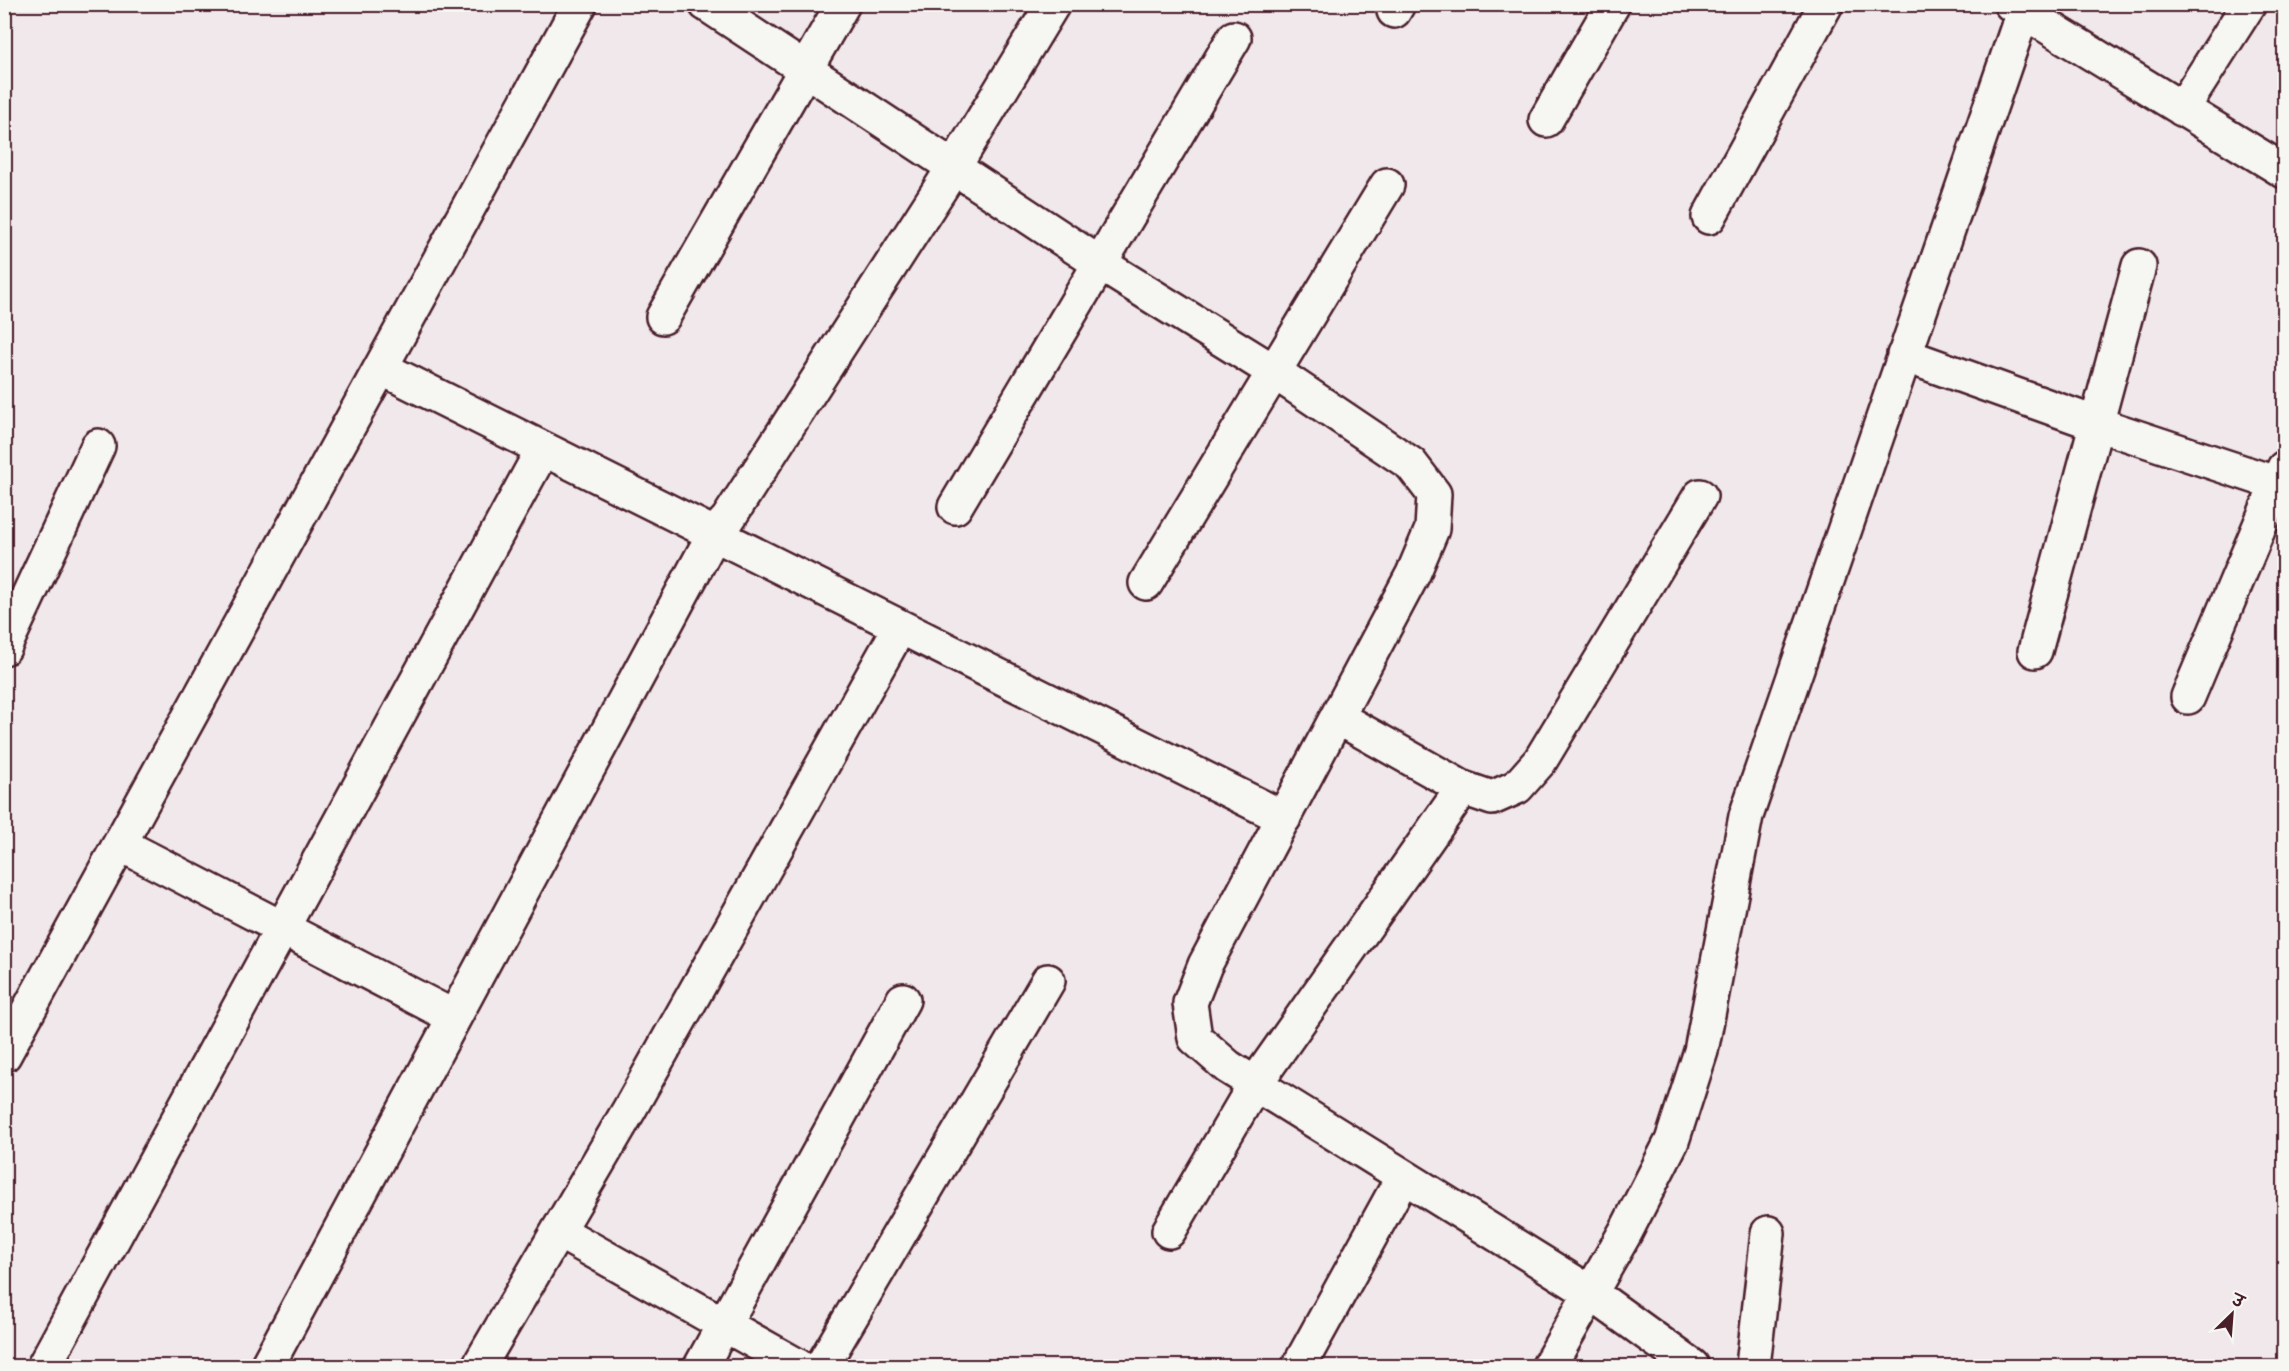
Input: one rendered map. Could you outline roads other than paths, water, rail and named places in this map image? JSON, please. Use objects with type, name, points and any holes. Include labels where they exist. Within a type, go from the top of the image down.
[{"type":"street","points":[[4,1055],[580,4]]},
{"type":"street","points":[[706,4],[1099,263],[1273,370],[1410,464],[1434,494],[1432,529],[1413,574],[1205,965],[1190,1002],[1195,1038],[1228,1067],[1591,1293],[1692,1366]]},
{"type":"street","points":[[663,317],[843,4]]},
{"type":"street","points":[[267,1366],[714,534],[728,519],[954,167],[1053,4]]},
{"type":"street","points":[[1546,120],[1613,4]]},
{"type":"street","points":[[1709,217],[1826,4]]},
{"type":"street","points":[[2182,109],[2249,4]]},
{"type":"street","points":[[1549,1366],[1626,1231],[1675,1130],[1701,1052],[1746,816],[2021,7],[2284,171]]},
{"type":"street","points":[[955,507],[1234,38]]},
{"type":"street","points":[[1146,583],[1387,185]]},
{"type":"street","points":[[2035,651],[2139,266]]},
{"type":"street","points":[[1904,355],[2097,424],[2281,476],[2188,697]]},
{"type":"street","points":[[381,368],[1284,818]]},
{"type":"street","points":[[4,648],[98,446]]},
{"type":"street","points":[[44,1366],[99,1261],[543,449]]},
{"type":"street","points":[[1337,717],[1463,788],[1491,798],[1517,787],[1540,761],[1700,496]]},
{"type":"street","points":[[479,1366],[629,1110],[900,627]]},
{"type":"street","points":[[1168,1231],[1255,1084],[1463,788]]},
{"type":"street","points":[[120,844],[283,926],[454,1017]]},
{"type":"street","points":[[822,1366],[1048,981]]},
{"type":"street","points":[[701,1366],[903,1000]]},
{"type":"street","points":[[1299,1366],[1403,1177]]},
{"type":"street","points":[[558,1230],[798,1366]]},
{"type":"street","points":[[1753,1366],[1768,1233]]}]
